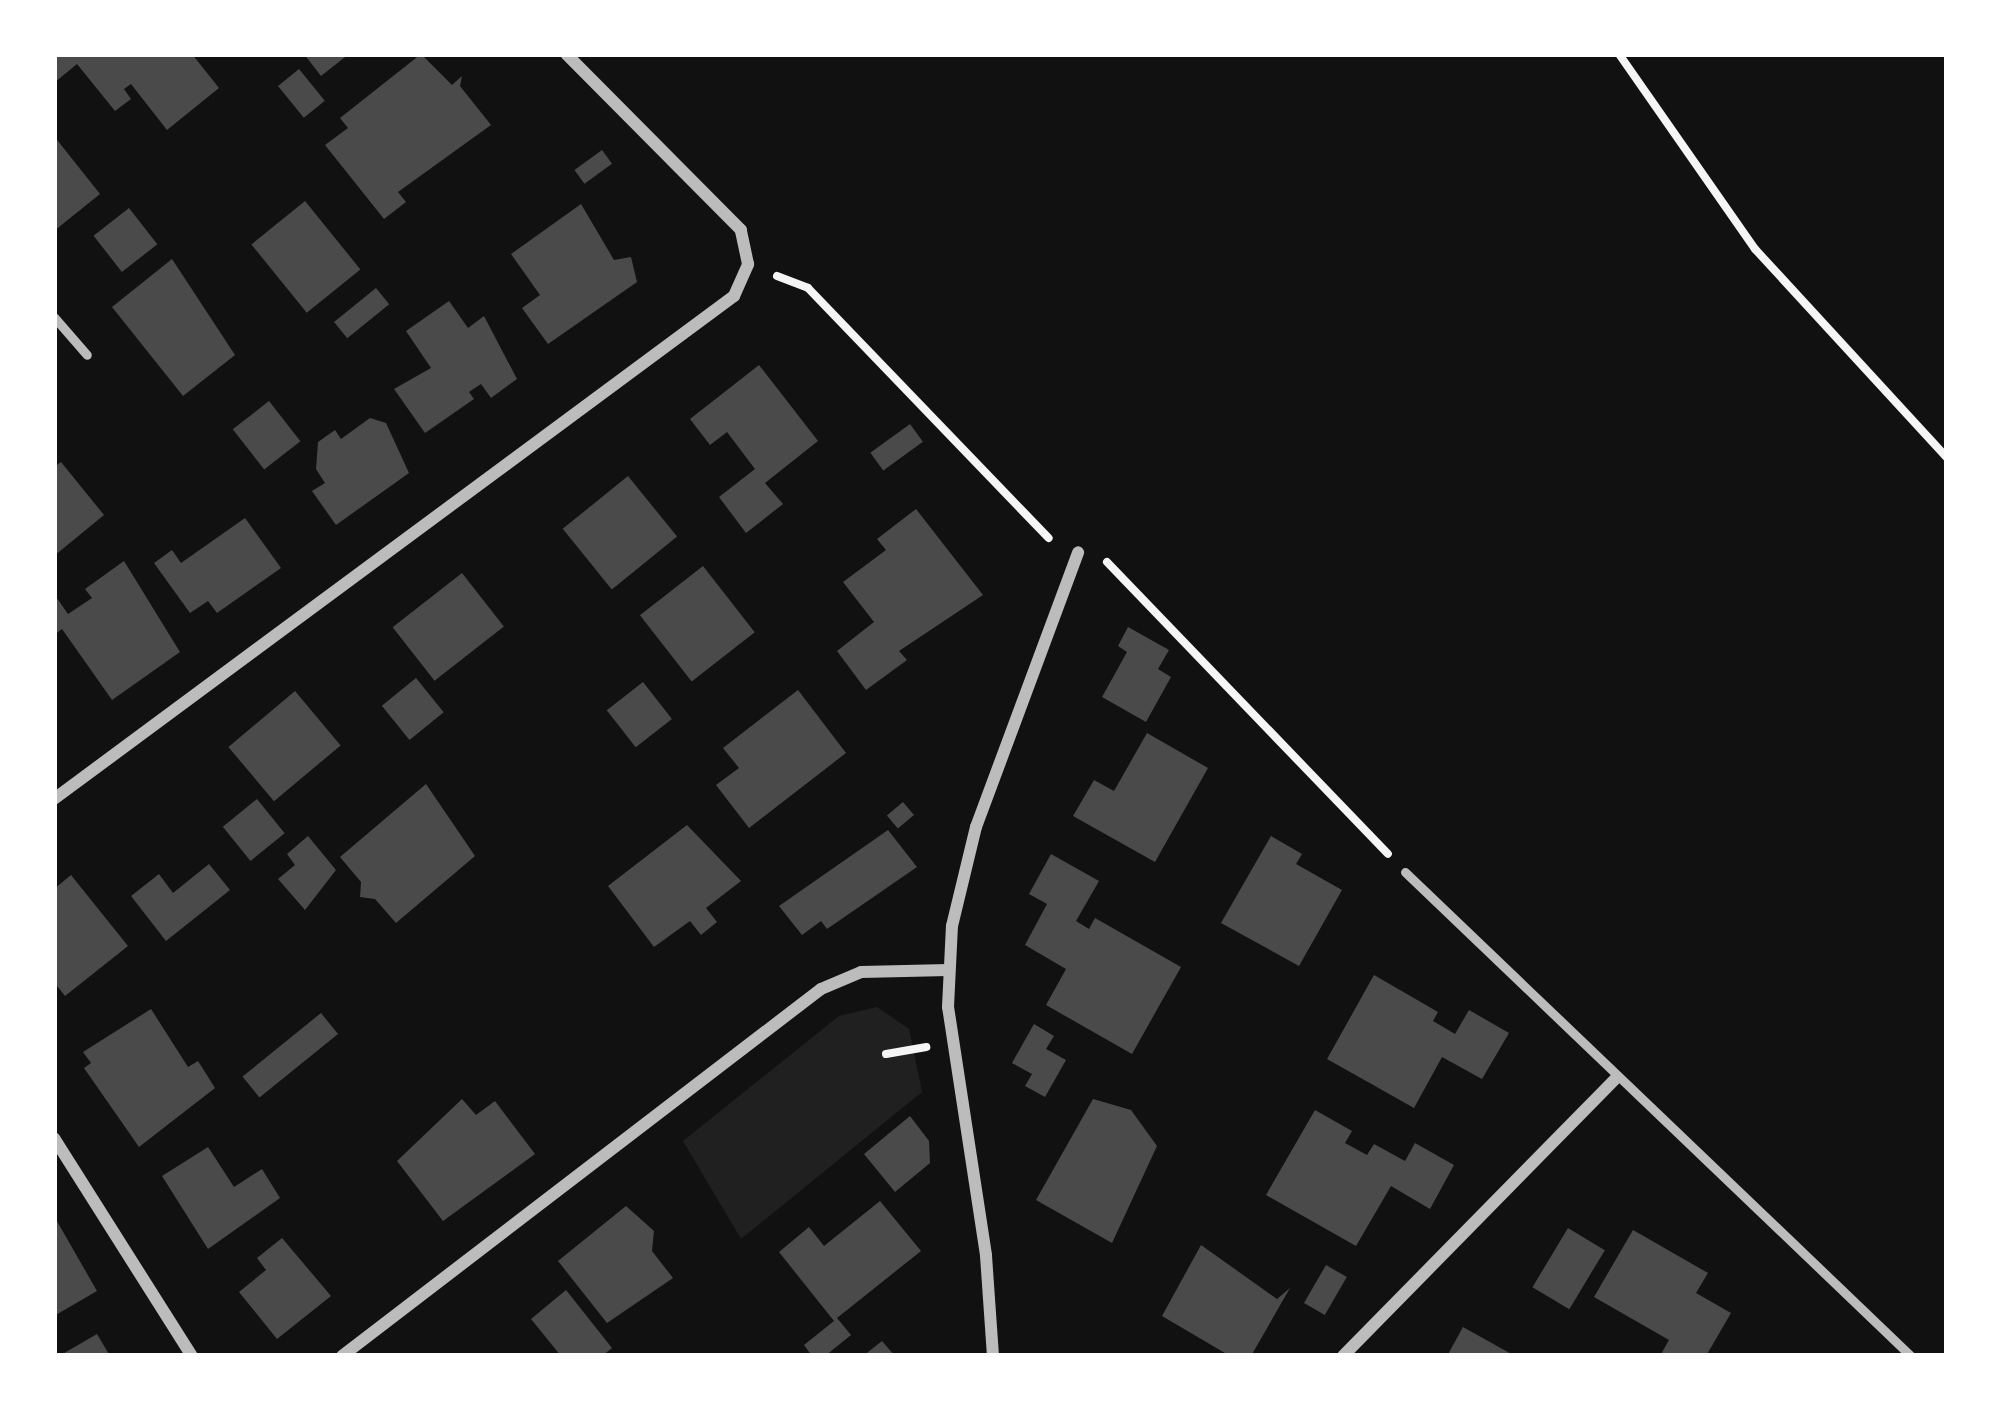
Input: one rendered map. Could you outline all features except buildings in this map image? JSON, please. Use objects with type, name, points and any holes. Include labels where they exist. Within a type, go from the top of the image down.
[{"type":"street","points":[[54,799],[721,308],[748,265],[730,216],[566,54]]},
{"type":"street","points":[[993,1356],[948,970],[970,844],[1078,552]]},
{"type":"street","points":[[342,1356],[821,989],[861,972],[948,970]]},
{"type":"street","points":[[1342,1356],[1616,1078]]},
{"type":"street","points":[[54,1138],[192,1356]]},
{"type":"lane","points":[[54,317],[87,355]]},
{"type":"lane","points":[[1405,872],[1911,1356]]},
{"type":"path","points":[[1619,54],[1755,249],[1947,458]]},
{"type":"shaded area","points":[[877,1007],[909,1029],[922,1092],[741,1239],[683,1141],[839,1016]]}]
